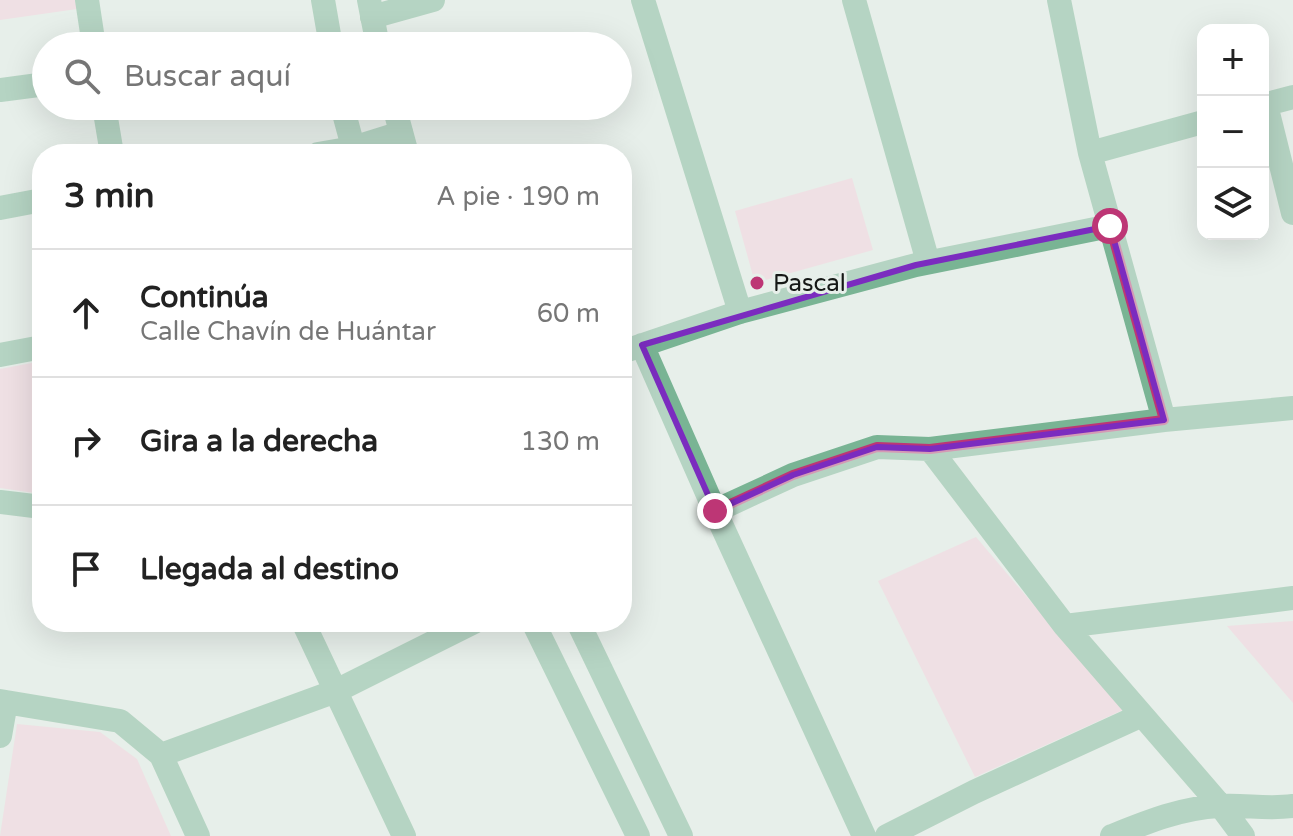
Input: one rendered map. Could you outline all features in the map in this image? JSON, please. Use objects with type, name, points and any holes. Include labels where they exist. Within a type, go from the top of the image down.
[{"type":"street","points":[[87,0],[92,32]]},
{"type":"street","points":[[323,0],[329,32]]},
{"type":"street","points":[[375,32],[371,9],[433,0]]},
{"type":"street","points":[[643,0],[740,312]]},
{"type":"street","points":[[854,0],[928,262]]},
{"type":"street","points":[[1059,0],[1090,153],[1164,420]]},
{"type":"street","points":[[0,90],[32,86]]},
{"type":"street","points":[[1269,104],[1293,97]]},
{"type":"street","points":[[106,120],[110,144]]},
{"type":"street","points":[[346,120],[352,144]]},
{"type":"street","points":[[398,120],[404,144]]},
{"type":"street","points":[[1090,153],[1197,124]]},
{"type":"street","points":[[1269,124],[1293,213]]},
{"type":"street","points":[[0,208],[32,202]]},
{"type":"street","points":[[864,836],[715,511],[632,348],[740,312],[928,262],[1110,226]]},
{"type":"street","points":[[0,355],[32,349]]},
{"type":"street","points":[[715,511],[793,475],[877,447],[930,449],[1164,420],[1293,408]]},
{"type":"street","points":[[930,449],[1065,626],[1220,805],[1243,836]]},
{"type":"street","points":[[0,502],[32,506]]},
{"type":"street","points":[[1065,626],[1293,598]]},
{"type":"street","points":[[308,632],[404,836]]},
{"type":"street","points":[[161,755],[336,691],[454,632]]},
{"type":"street","points":[[538,632],[638,836]]},
{"type":"street","points":[[583,632],[681,836]]},
{"type":"street","points":[[0,736],[3,701],[120,721],[161,755],[198,836]]},
{"type":"street","points":[[887,836],[974,792],[1142,715]]},
{"type":"street","points":[[1112,836],[1163,815],[1220,805],[1270,810],[1293,806]]},
{"type":"highlighted area","points":[[1110,226],[1164,420],[930,449],[877,447],[793,475],[715,511],[642,345],[916,265]]},
{"type":"shaded area","points":[[0,0],[75,0],[77,9],[0,20]]},
{"type":"shaded area","points":[[852,178],[873,250],[755,283],[735,211]]},
{"type":"shaded area","points":[[32,363],[32,493],[0,488],[0,369]]},
{"type":"shaded area","points":[[976,537],[1123,710],[975,777],[878,581]]},
{"type":"shaded area","points":[[1293,621],[1293,703],[1227,626]]},
{"type":"shaded area","points":[[17,724],[100,732],[137,759],[171,836],[0,836]]},
{"type":"place","name":"Pascal","points":[[757,283]]},
{"type":"route","points":[[715,511],[793,475],[877,447],[930,449],[1164,420],[1110,226]]}]
